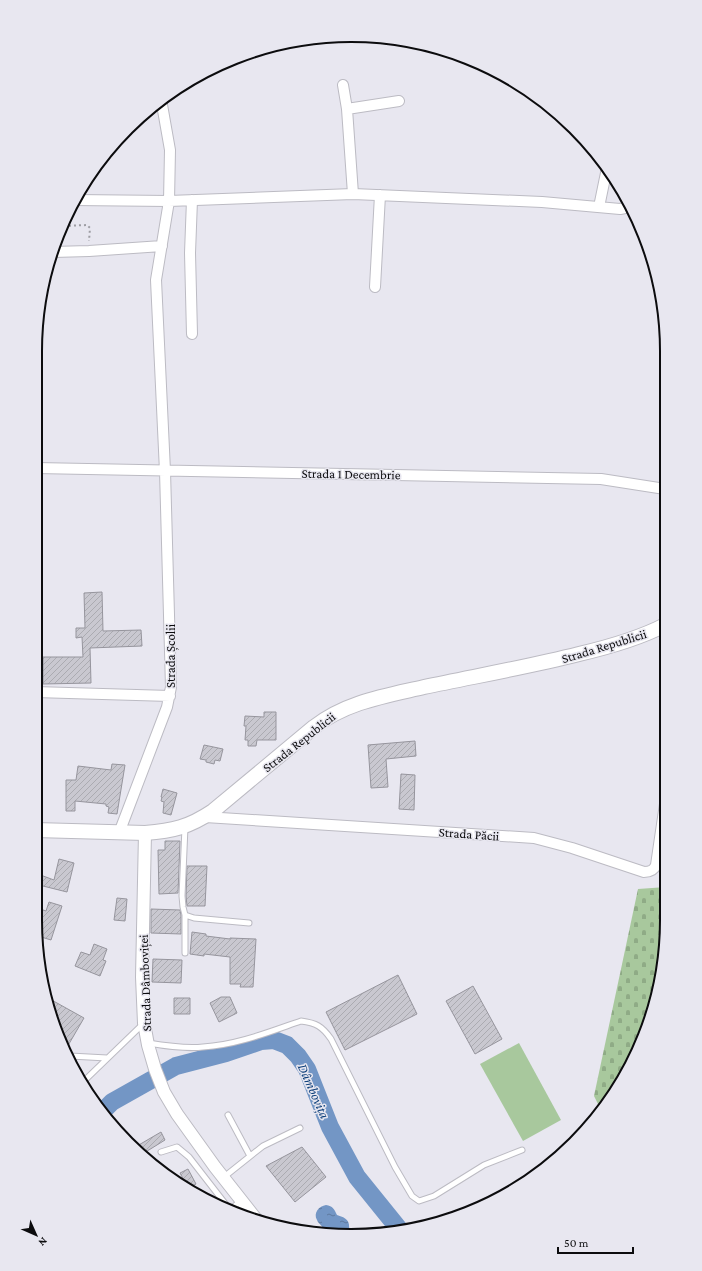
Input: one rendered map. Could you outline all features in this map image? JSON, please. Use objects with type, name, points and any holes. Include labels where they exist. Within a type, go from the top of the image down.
[{"type":"main road","name":"Strada Republicii","points":[[42,830],[144,833],[161,832],[185,827],[205,817],[314,727],[343,709],[379,697],[465,678],[549,662],[589,652],[642,636],[660,627]]},
{"type":"street","points":[[343,85],[347,108],[353,194]]},
{"type":"street","points":[[347,108],[399,101]]},
{"type":"street","name":"Strada Școlii","points":[[120,833],[167,707],[170,696],[172,676],[165,471],[156,280],[169,201],[170,150],[162,107]]},
{"type":"street","points":[[599,207],[605,176]]},
{"type":"street","points":[[81,200],[169,201],[353,194],[542,202],[620,209],[625,208]]},
{"type":"street","points":[[375,287],[380,195]]},
{"type":"street","points":[[192,200],[190,253],[192,334]]},
{"type":"street","points":[[58,252],[162,246]]},
{"type":"street","name":"Strada 1 Decembrie","points":[[42,468],[600,479],[660,488]]},
{"type":"street","points":[[42,692],[170,696]]},
{"type":"street","name":"Strada Păcii","points":[[205,817],[534,838],[572,848],[644,872],[649,872],[654,869],[656,865],[660,838]]},
{"type":"street","name":"Strada Dâmboviței","points":[[144,833],[142,977],[144,1024],[147,1044],[164,1092],[177,1114],[224,1178],[237,1205]]},
{"type":"lane","points":[[185,827],[182,896],[183,907],[186,915],[185,953]]},
{"type":"lane","points":[[186,915],[200,919],[249,923]]},
{"type":"lane","points":[[147,1044],[202,1048],[240,1042],[301,1021],[312,1022],[321,1027],[331,1039],[395,1167],[412,1196],[419,1201],[434,1196],[484,1165],[522,1150]]},
{"type":"lane","points":[[86,1079],[144,1024]]},
{"type":"lane","points":[[74,1056],[107,1058]]},
{"type":"lane","points":[[228,1115],[250,1156]]},
{"type":"lane","points":[[224,1178],[263,1146],[300,1128]]},
{"type":"lane","points":[[161,1152],[177,1147],[189,1157],[223,1201]]},
{"type":"path","points":[[69,226],[87,225],[90,228],[89,251]]},
{"type":"green space","points":[[660,887],[659,940],[654,980],[644,1019],[628,1057],[608,1092],[598,1105],[594,1096],[638,889]]},
{"type":"green space","points":[[519,1043],[561,1120],[523,1141],[480,1064]]},
{"type":"water","points":[[328,1205],[332,1207],[337,1215],[347,1220],[349,1229],[323,1227],[316,1217],[316,1212],[323,1206]]},
{"type":"building","points":[[102,592],[103,631],[141,630],[142,646],[90,648],[91,683],[43,684],[43,657],[83,657],[82,637],[76,638],[76,628],[85,628],[84,593]]},
{"type":"building","points":[[264,712],[276,712],[276,740],[257,740],[256,746],[248,746],[248,740],[245,740],[245,716],[264,717]]},
{"type":"building","points":[[415,741],[416,756],[386,759],[388,787],[371,788],[368,745]]},
{"type":"building","points":[[204,745],[223,749],[220,761],[215,760],[214,764],[200,759]]},
{"type":"building","points":[[112,764],[125,765],[117,814],[108,813],[109,807],[106,806],[106,804],[75,801],[75,811],[66,811],[66,780],[76,780],[78,766],[111,770]]},
{"type":"building","points":[[401,774],[415,775],[414,810],[399,809]]},
{"type":"building","points":[[163,789],[177,793],[171,815],[163,813],[164,802],[161,801],[161,797]]},
{"type":"building","points":[[165,841],[180,841],[178,893],[159,894],[158,850],[165,850]]},
{"type":"building","points":[[59,859],[74,863],[67,892],[42,886],[42,876],[54,880]]},
{"type":"building","points":[[187,866],[207,866],[205,906],[187,906]]},
{"type":"building","points":[[117,898],[127,899],[125,921],[114,920]]},
{"type":"building","points":[[49,902],[62,906],[51,940],[43,938],[42,910],[46,911]]},
{"type":"building","points":[[151,909],[180,910],[181,934],[151,933]]},
{"type":"building","points":[[192,932],[206,934],[206,936],[230,939],[256,939],[253,987],[240,987],[241,984],[230,984],[230,957],[190,954]]},
{"type":"building","points":[[94,944],[107,949],[103,960],[106,961],[100,976],[75,966],[81,952],[90,955]]},
{"type":"building","points":[[153,959],[182,960],[181,983],[152,982]]},
{"type":"building","points":[[398,975],[417,1014],[345,1050],[326,1012]]},
{"type":"building","points":[[473,986],[502,1039],[475,1054],[446,1001]]},
{"type":"building","points":[[221,997],[230,997],[237,1013],[219,1022],[210,1003]]},
{"type":"building","points":[[174,998],[190,998],[190,1014],[174,1014]]},
{"type":"building","points":[[53,1001],[84,1018],[69,1044],[58,1019]]},
{"type":"building","points":[[161,1132],[165,1140],[146,1151],[140,1145]]},
{"type":"building","points":[[302,1147],[326,1177],[295,1202],[266,1166]]},
{"type":"building","points":[[188,1169],[196,1184],[193,1186],[184,1180],[180,1173]]},
{"type":"waterway","name":"Dâmbovița","points":[[106,1108],[112,1102],[176,1066],[226,1053],[261,1041],[274,1040],[287,1045],[298,1056],[307,1069],[330,1127],[357,1177],[396,1225]]}]
